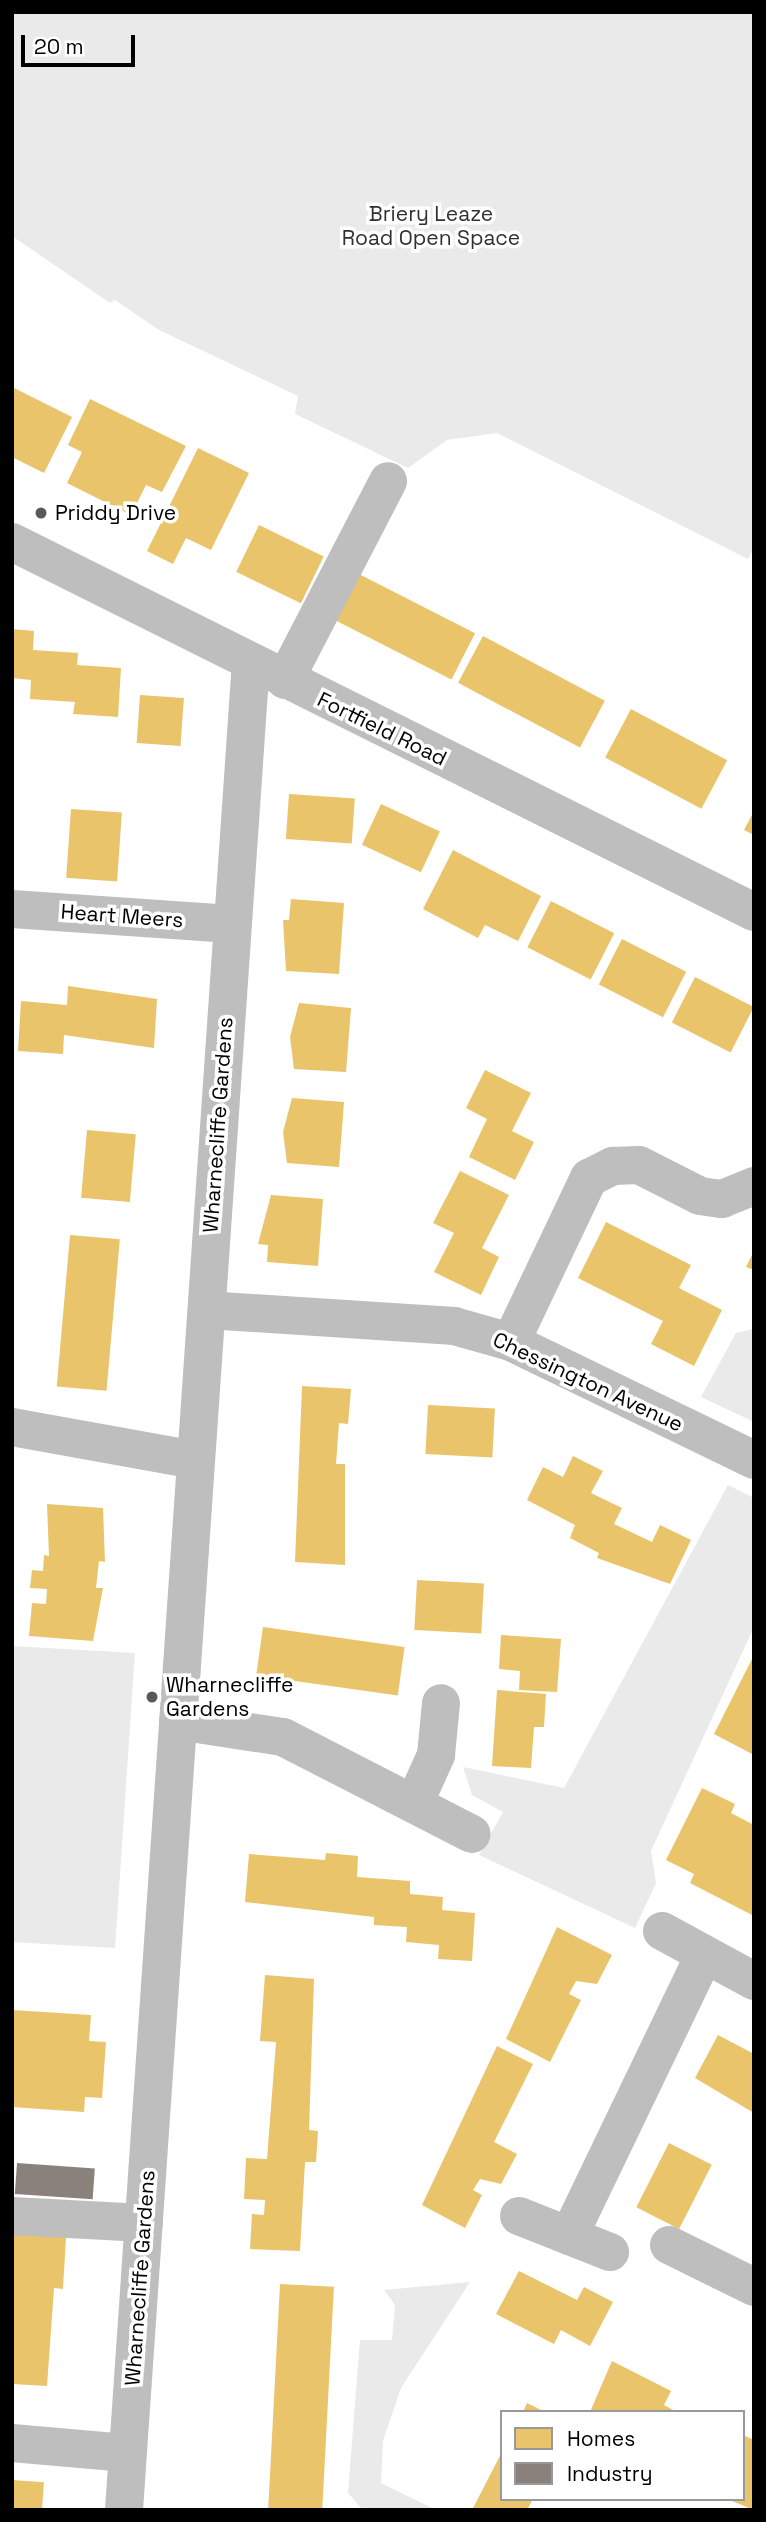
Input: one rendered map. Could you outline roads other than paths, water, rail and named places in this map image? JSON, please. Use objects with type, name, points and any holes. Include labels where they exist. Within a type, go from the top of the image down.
[{"type":"street","points":[[285,680],[388,481]]},
{"type":"street","name":"Fortfield Road","points":[[12,542],[754,912]]},
{"type":"street","name":"Wharnecliffe Gardens","points":[[124,2510],[251,663]]},
{"type":"street","name":"Heart Meers","points":[[12,909],[231,924]]},
{"type":"street","points":[[510,1342],[589,1178],[639,1165],[700,1196],[722,1199],[754,1186]]},
{"type":"street","name":"Chessington Avenue","points":[[207,1310],[454,1326],[510,1342],[754,1460]]},
{"type":"street","points":[[12,1427],[195,1460]]},
{"type":"street","points":[[414,1804],[436,1755],[440,1703]]},
{"type":"street","points":[[178,1721],[283,1737],[472,1834]]},
{"type":"street","points":[[662,1931],[754,1981]]},
{"type":"street","points":[[569,2235],[704,1955]]},
{"type":"street","points":[[519,2216],[610,2252]]},
{"type":"street","points":[[12,2217],[144,2223]]},
{"type":"street","points":[[669,2245],[754,2287]]},
{"type":"street","points":[[12,2444],[127,2453]]},
{"type":"place","name":"Priddy Drive","points":[[41,513]]},
{"type":"place","name":"Wharnecliffe Gardens","points":[[152,1697]]},
{"type":"park label","name":"Briery Leaze Road Open Space","points":[[431,226]]}]
